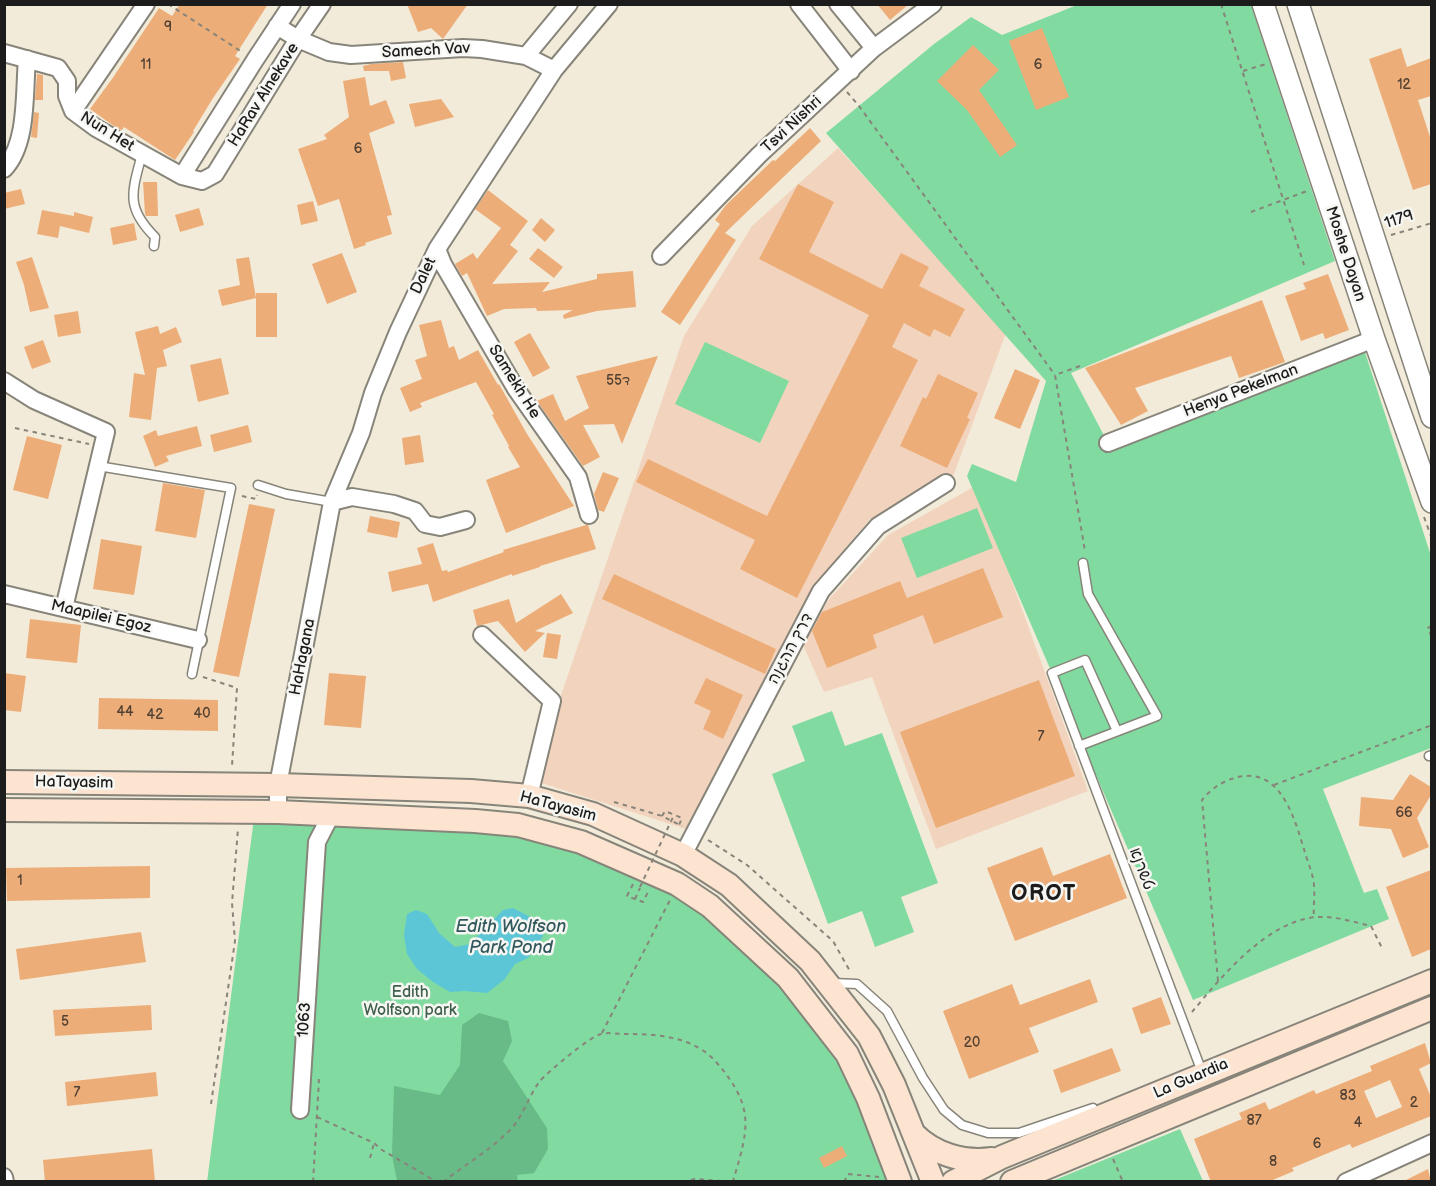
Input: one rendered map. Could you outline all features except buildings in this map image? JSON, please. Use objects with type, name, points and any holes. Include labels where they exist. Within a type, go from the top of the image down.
[{"type":"main road","name":"HaTayasim","points":[[4,782],[278,785],[471,791],[529,795],[593,814],[683,855],[729,885],[810,961],[830,983],[869,1036],[894,1085],[933,1182]]},
{"type":"main road","name":"HaTayasim","points":[[4,810],[278,812],[475,821],[518,825],[581,842],[677,884],[710,906],[788,978],[847,1054],[862,1083],[900,1182]]},
{"type":"main road","name":"La Guardia","points":[[953,1182],[1002,1157],[1197,1069],[1431,981]]},
{"type":"main road","name":"La Guardia","points":[[1012,1182],[1431,1008]]},
{"type":"main road","points":[[876,1118],[902,1165],[917,1182]]},
{"type":"main road","points":[[914,1134],[932,1148],[955,1157],[977,1160],[1002,1157]]},
{"type":"street","points":[[73,111],[147,4]]},
{"type":"street","name":"HaRav Alnekave","points":[[182,176],[292,4]]},
{"type":"street","name":"HaRav Alnekave","points":[[202,181],[215,174],[322,4]]},
{"type":"street","points":[[526,56],[569,4]]},
{"type":"street","points":[[554,70],[609,4]]},
{"type":"street","points":[[799,4],[851,71]]},
{"type":"street","points":[[838,4],[874,48]]},
{"type":"street","name":"Tsvi Nishri","points":[[661,256],[759,155],[874,48],[933,4]]},
{"type":"street","name":"Moshe Dayan","points":[[1263,4],[1374,339],[1431,502]]},
{"type":"street","name":"Moshe Dayan","points":[[1298,4],[1431,417]]},
{"type":"street","points":[[277,26],[298,39]]},
{"type":"street","name":"Samech Vav","points":[[298,39],[329,52],[351,55],[463,48],[512,52],[526,56],[554,70]]},
{"type":"street","name":"Nun Het","points":[[4,53],[58,68],[67,81],[67,96],[73,111],[96,128],[182,176],[202,181]]},
{"type":"street","points":[[4,169],[12,162],[19,146],[27,59]]},
{"type":"street","name":"Dalet","points":[[332,502],[361,433],[373,393],[398,332],[437,249],[554,70]]},
{"type":"street","name":"Samekh He","points":[[437,249],[443,264],[516,389],[578,477],[589,515]]},
{"type":"street","name":"Henya Pekelman","points":[[1108,443],[1374,339]]},
{"type":"street","points":[[4,381],[104,440],[64,608]]},
{"type":"street","name":"דרך ההגנה","points":[[683,855],[821,591],[878,526],[946,483]]},
{"type":"street","points":[[332,502],[352,497],[394,504],[415,511],[425,524],[440,527],[466,520]]},
{"type":"street","name":"HaHagana","points":[[278,812],[278,785],[332,502]]},
{"type":"street","name":"Maapilei Egoz","points":[[4,594],[198,640]]},
{"type":"street","points":[[482,635],[552,701],[529,795]]},
{"type":"street","points":[[302,814],[317,842]]},
{"type":"street","name":"1063","points":[[300,1110],[317,842],[331,815]]},
{"type":"street","points":[[1346,1182],[1369,1177],[1431,1143]]},
{"type":"street","points":[[4,1177],[5,1182]]},
{"type":"lane","points":[[142,154],[132,204],[139,218],[156,237],[154,246]]},
{"type":"lane","points":[[98,466],[231,488],[192,674]]},
{"type":"lane","points":[[258,485],[286,494],[332,502]]},
{"type":"lane","points":[[1079,746],[1157,716],[1088,594],[1083,563]]},
{"type":"lane","name":"טשרנא","points":[[1117,731],[1085,660],[1052,673],[1184,1024],[1197,1069]]},
{"type":"lane","points":[[830,983],[856,984],[887,1011],[923,1078],[944,1110],[962,1125],[988,1133],[1019,1132],[1097,1107]]},
{"type":"lane","points":[[1108,1103],[1149,1087]]},
{"type":"path","points":[[168,4],[255,60]]},
{"type":"path","points":[[1221,4],[1304,265]]},
{"type":"path","points":[[1243,72],[1271,62]]},
{"type":"path","points":[[839,82],[859,106],[1055,375],[1086,549],[1083,563]]},
{"type":"path","points":[[1251,212],[1313,189]]},
{"type":"path","name":"1179","points":[[1375,241],[1431,222]]},
{"type":"path","points":[[1055,375],[1080,366]]},
{"type":"path","points":[[15,428],[104,440]]},
{"type":"path","points":[[230,493],[256,499],[257,494],[253,494],[254,490],[257,491],[258,485]]},
{"type":"path","points":[[1431,626],[1428,628],[1431,638]]},
{"type":"path","points":[[192,674],[237,688],[232,769]]},
{"type":"path","points":[[1274,785],[1431,725]]},
{"type":"path","points":[[1218,981],[1202,800],[1209,791],[1239,776],[1250,775],[1263,778],[1274,785],[1293,817],[1310,869],[1314,884],[1314,917]]},
{"type":"path","points":[[662,816],[665,811],[682,818],[679,825]]},
{"type":"path","points":[[211,1104],[235,941],[232,903],[239,812]]},
{"type":"path","points":[[635,898],[674,815]]},
{"type":"path","points":[[634,881],[627,896],[643,902],[650,888]]},
{"type":"path","points":[[443,1182],[497,1142],[513,1126],[540,1081],[570,1054],[602,1033],[677,884]]},
{"type":"path","points":[[1184,1024],[1218,981],[1265,936],[1296,921],[1328,917],[1371,926],[1383,950]]},
{"type":"path","points":[[602,1033],[660,1035],[690,1044],[711,1056],[733,1081],[744,1103],[746,1126],[733,1181],[695,1179],[682,1182]]},
{"type":"path","points":[[302,1079],[320,1080],[313,1182]]},
{"type":"path","points":[[317,1117],[374,1143],[437,1182]]},
{"type":"path","points":[[370,1158],[374,1143]]},
{"type":"path","points":[[1106,1143],[1123,1182]]},
{"type":"path","points":[[844,1182],[848,1174],[868,1175]]},
{"type":"shaded area","points":[[838,148],[1006,333],[954,474],[870,519],[815,584],[695,832],[532,780],[684,336],[752,226]]},
{"type":"shaded area","points":[[977,485],[1088,791],[936,849],[872,677],[824,692],[802,643],[830,598],[888,535]]},
{"type":"green space","points":[[1077,5],[1251,5],[1335,261],[1071,373],[1108,443],[1362,343],[1431,556],[1431,748],[1323,789],[1364,893],[1377,889],[1389,919],[1193,1000],[967,476],[972,464],[1016,482],[1046,381],[826,133],[934,44],[971,17],[1002,35]]},
{"type":"green space","points":[[705,342],[789,381],[760,443],[675,404]]},
{"type":"green space","points":[[977,508],[993,548],[917,578],[901,538]]},
{"type":"green space","points":[[832,711],[845,746],[882,733],[938,883],[901,897],[914,932],[875,947],[862,911],[828,924],[772,774],[805,761],[792,726]]},
{"type":"green space","name":"Edith Wolfson park","points":[[254,818],[520,830],[600,855],[704,907],[784,982],[841,1053],[900,1182],[207,1182]]},
{"type":"green space","points":[[479,1013],[508,1021],[512,1041],[503,1061],[547,1128],[548,1149],[534,1173],[517,1175],[518,1181],[397,1181],[392,1155],[394,1086],[440,1095],[460,1065],[462,1025]]},
{"type":"green space","points":[[1180,1129],[1203,1181],[1052,1181]]},
{"type":"water","name":"Edith Wolfson Park Pond","points":[[513,908],[532,918],[545,931],[538,946],[528,958],[515,964],[504,980],[487,993],[450,992],[417,969],[407,954],[404,935],[407,914],[416,910],[427,914],[439,933],[455,947],[470,944],[503,910]]},
{"type":"district","name":"OROT","points":[[1044,894]]}]
